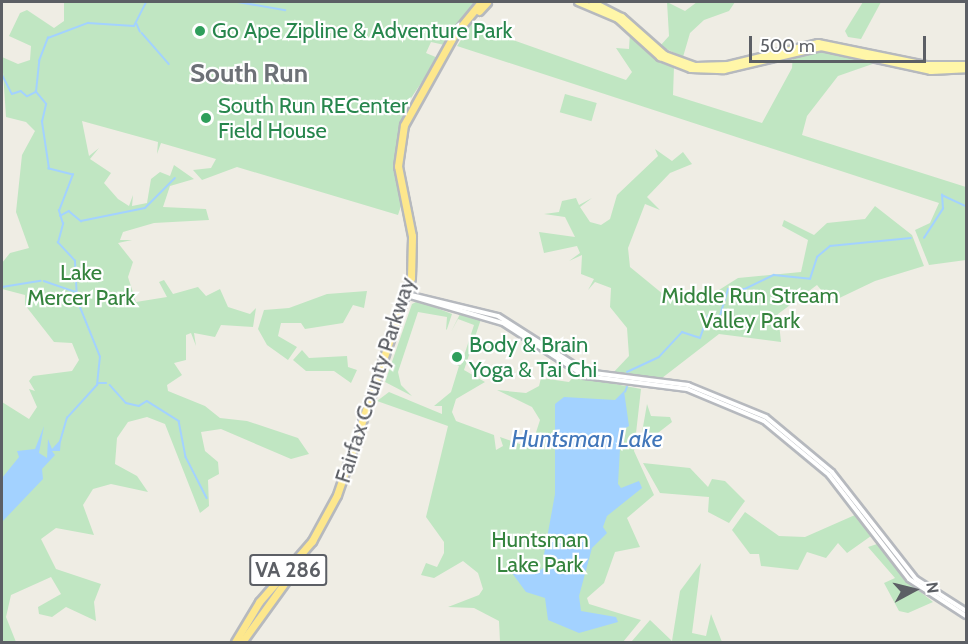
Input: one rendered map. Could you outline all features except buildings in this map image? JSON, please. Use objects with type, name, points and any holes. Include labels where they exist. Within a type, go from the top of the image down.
[{"type":"highway","name":"Fairfax County Parkway","points":[[235,642],[329,514],[410,296],[412,249],[398,175],[401,135],[447,47],[481,2]]},
{"type":"highway","name":"Fairfax County Parkway","points":[[242,642],[333,514],[410,296],[417,250],[403,172],[406,134],[457,38],[488,2]]},
{"type":"main road","points":[[578,2],[632,28]]},
{"type":"main road","points":[[592,2],[632,28],[666,60],[699,71],[724,70],[821,47],[931,71],[966,67]]},
{"type":"street","points":[[410,296],[498,316],[592,374],[688,385],[766,417],[832,472],[916,579],[966,611]]},
{"type":"street","points":[[410,296],[503,323],[585,376],[687,389],[764,421],[829,475],[909,579],[966,616]]},
{"type":"green space","name":"Lake Mercer Park","points":[[64,2],[489,2],[449,46],[431,42],[426,53],[438,58],[405,107],[397,151],[402,203],[398,215],[237,167],[202,180],[193,170],[211,168],[216,159],[161,143],[157,154],[158,142],[82,121],[89,156],[99,148],[90,159],[111,173],[104,183],[118,199],[129,206],[133,195],[132,206],[147,203],[151,179],[160,172],[170,176],[174,165],[194,179],[170,186],[163,207],[206,209],[209,220],[154,223],[123,232],[120,240],[132,240],[118,243],[133,262],[128,277],[136,302],[167,297],[159,282],[164,280],[173,294],[198,287],[206,296],[220,289],[228,307],[250,314],[256,308],[253,327],[221,325],[215,337],[194,333],[196,346],[191,333],[186,335],[186,360],[174,363],[182,375],[167,385],[168,391],[205,406],[220,418],[247,421],[298,438],[309,454],[291,459],[221,429],[201,432],[205,451],[218,462],[219,474],[208,480],[209,506],[200,513],[165,424],[147,417],[128,422],[117,438],[115,464],[137,476],[148,492],[111,484],[93,489],[83,505],[94,535],[56,528],[41,539],[56,569],[101,584],[94,602],[96,621],[66,607],[52,617],[39,614],[38,607],[61,594],[51,577],[11,595],[6,617],[16,642],[2,642],[2,402],[29,419],[37,407],[29,389],[35,391],[29,381],[33,376],[72,371],[79,360],[72,343],[54,342],[25,305],[25,295],[2,289],[2,263],[10,253],[29,248],[16,212],[22,155],[35,131],[26,122],[6,117],[2,57],[18,64],[30,60],[31,46],[9,36],[20,13],[27,10],[54,28],[64,21]]},
{"type":"green space","points":[[667,2],[685,11],[697,2],[735,2],[729,11],[704,20],[690,33],[683,57],[660,46],[669,36]]},
{"type":"green space","points":[[863,2],[881,2],[861,39],[848,37],[845,31]]},
{"type":"green space","points":[[471,25],[626,80],[632,72],[616,48],[629,49],[630,32],[674,67],[673,95],[762,123],[792,68],[793,53],[819,50],[884,60],[838,76],[807,116],[802,135],[966,187],[966,260],[929,265],[915,230],[930,223],[939,203],[457,46]]},
{"type":"green space","points":[[565,94],[597,103],[591,121],[560,112]]},
{"type":"green space","name":"Middle Run Stream Valley Park","points":[[655,149],[672,161],[683,152],[692,164],[670,173],[647,197],[660,210],[645,204],[628,248],[630,267],[669,299],[698,291],[711,295],[738,278],[801,272],[808,240],[782,226],[784,220],[814,235],[827,223],[865,219],[875,206],[912,235],[924,266],[875,281],[831,302],[817,285],[778,314],[781,342],[719,334],[662,378],[611,375],[629,356],[627,328],[610,307],[611,288],[595,282],[588,290],[594,279],[581,274],[582,255],[569,261],[580,253],[577,246],[544,253],[539,232],[575,237],[565,217],[544,214],[559,212],[562,201],[576,198],[579,205],[592,198],[580,207],[590,222],[601,225],[610,219],[617,195],[658,156]]},
{"type":"green space","points":[[367,291],[364,308],[353,305],[343,323],[305,329],[301,323],[281,323],[278,336],[297,347],[288,360],[267,345],[258,329],[264,310],[289,308],[327,294]]},
{"type":"green space","points":[[418,301],[452,314],[446,330],[447,317],[418,312],[398,372],[401,385],[412,396],[385,382],[412,304]]},
{"type":"green space","name":"Huntsman Lake Park","points":[[460,314],[481,319],[464,370],[485,382],[456,399],[452,412],[456,421],[494,435],[496,450],[503,446],[500,437],[531,448],[540,420],[532,407],[497,390],[526,393],[539,386],[541,378],[569,382],[574,376],[641,389],[634,451],[654,495],[627,518],[640,547],[615,552],[604,583],[587,598],[589,604],[641,620],[623,642],[500,642],[499,621],[474,608],[448,607],[479,595],[483,589],[478,573],[463,561],[434,578],[421,575],[426,563],[437,567],[444,553],[444,542],[426,517],[448,426],[377,401],[389,392],[442,414],[442,406],[434,406],[451,392],[459,366],[453,363],[461,365],[474,325],[458,319],[451,332]]},
{"type":"green space","points":[[302,350],[309,358],[347,356],[348,367],[357,370],[351,383],[334,371],[306,371],[293,360]]},
{"type":"green space","points":[[647,404],[651,416],[670,417],[672,422],[654,436],[660,449],[640,444]]},
{"type":"green space","points":[[643,463],[690,468],[708,487],[712,479],[725,481],[745,501],[729,523],[708,512],[709,497],[660,493]]},
{"type":"green space","points":[[745,512],[779,536],[805,537],[855,515],[871,536],[847,553],[838,543],[826,558],[807,552],[798,570],[761,566],[759,554],[750,554],[732,530]]},
{"type":"green space","points":[[877,544],[907,581],[933,602],[908,613],[899,611],[884,583],[895,578],[868,547]]},
{"type":"green space","points":[[701,563],[692,633],[706,636],[711,614],[722,642],[632,641],[650,620],[672,641],[680,591]]},
{"type":"water","name":"Huntsman Lake","points":[[624,391],[629,426],[621,431],[618,484],[621,488],[639,481],[642,488],[607,516],[603,527],[607,533],[592,548],[579,596],[581,611],[616,617],[618,622],[579,633],[548,620],[545,598],[526,592],[512,573],[514,562],[538,572],[547,565],[543,560],[555,494],[555,404],[564,397],[615,400]]},
{"type":"water","points":[[44,426],[39,453],[47,458],[48,439],[52,449],[61,439],[60,451],[52,451],[55,455],[42,469],[43,479],[2,522],[2,478],[19,457],[17,451],[35,449]]},
{"type":"waterway","name":"South Run","points":[[60,442],[67,418],[97,385],[100,357],[77,300],[75,261],[58,243],[63,224],[59,211],[73,175],[49,169],[42,122],[46,104],[36,92],[39,61],[48,38],[88,23],[134,26],[146,2]]},
{"type":"waterway","points":[[238,2],[285,10]]},
{"type":"waterway","points":[[137,24],[140,31]]},
{"type":"waterway","points":[[142,33],[169,64]]},
{"type":"waterway","points":[[2,74],[12,94],[21,91],[27,96]]},
{"type":"waterway","points":[[28,96],[36,92]]},
{"type":"waterway","points":[[60,216],[69,211],[81,221],[145,208],[175,178]]},
{"type":"waterway","points":[[924,238],[943,209],[942,195],[966,206]]},
{"type":"waterway","points":[[627,372],[659,357],[682,332],[700,338],[708,316],[719,319],[728,289],[745,289],[774,275],[810,279],[817,257],[830,246],[911,238]]},
{"type":"waterway","points":[[2,287],[41,281]]},
{"type":"waterway","points":[[44,281],[78,293]]},
{"type":"waterway","points":[[99,383],[106,383]]},
{"type":"waterway","points":[[110,385],[126,403],[139,406],[147,401],[179,421],[186,457],[207,498]]},
{"type":"waterway","points":[[625,392],[627,387]]},
{"type":"place","name":"Go Ape Zipline & Adventure Park","points":[[200,31]]},
{"type":"place","name":"South Run RECenter Field House","points":[[206,118]]},
{"type":"place","name":"Body & Brain Yoga & Tai Chi","points":[[457,357]]},
{"type":"district","name":"South Run","points":[[249,74]]}]
